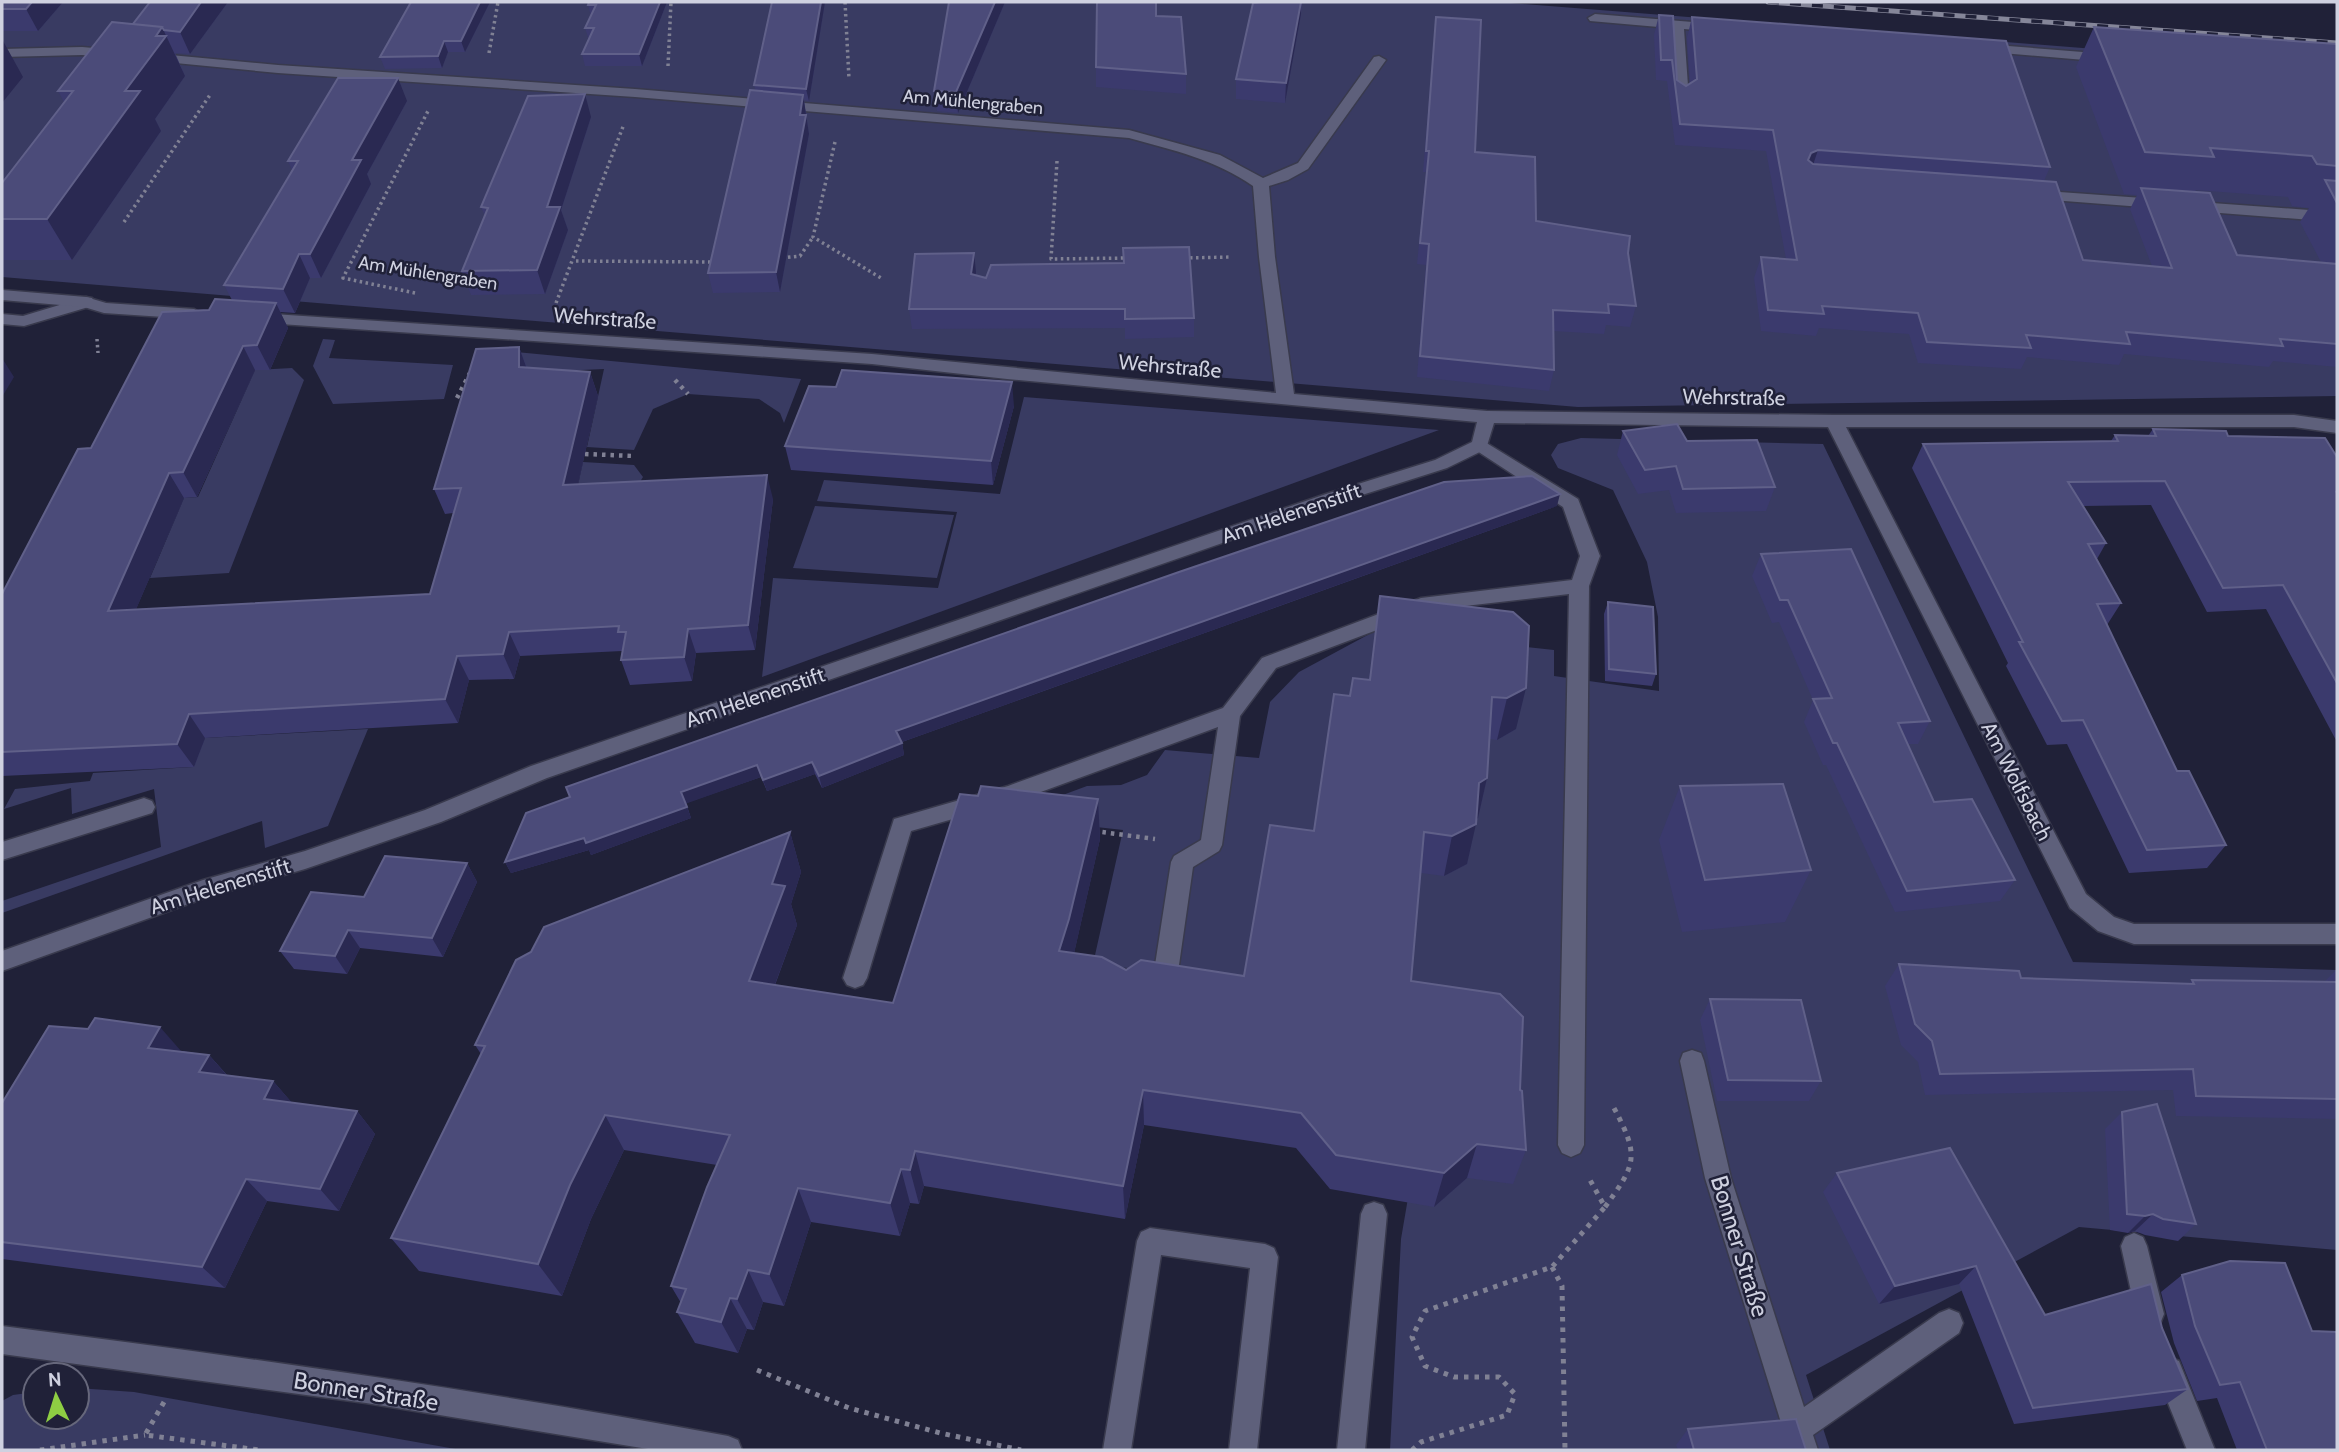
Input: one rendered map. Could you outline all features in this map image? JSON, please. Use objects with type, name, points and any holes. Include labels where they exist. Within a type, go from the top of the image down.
[{"type":"street","points":[[1595,18],[1732,29]]},
{"type":"street","points":[[1678,25],[1682,100]]},
{"type":"street","points":[[1966,47],[2117,59]]},
{"type":"street","name":"Am Mühlengraben","points":[[2,53],[82,51],[666,95],[1129,134],[1188,149],[1242,169],[1261,184]]},
{"type":"street","points":[[1286,399],[1267,257],[1261,184],[1283,177],[1303,166],[1379,60]]},
{"type":"street","points":[[2019,194],[2337,217]]},
{"type":"street","points":[[2,295],[86,302],[104,308],[215,315]]},
{"type":"street","points":[[2,319],[24,321],[86,302]]},
{"type":"street","name":"Wehrstraße","points":[[243,317],[872,359],[1487,416],[1834,421],[2294,421],[2337,427]]},
{"type":"street","points":[[1487,416],[1480,445],[1572,503],[1590,556],[1579,586],[1571,1145]]},
{"type":"street","name":"Am Wolfsbach","points":[[1834,421],[2078,901],[2106,924],[2134,934],[2337,934]]},
{"type":"street","name":"Am Helenenstift","points":[[2,961],[203,889],[305,860],[433,816],[539,772],[1333,498],[1441,464],[1480,445]]},
{"type":"street","points":[[1167,965],[1181,862],[1211,845],[1230,714],[1269,663],[1428,603],[1579,586]]},
{"type":"street","points":[[855,978],[902,825],[1011,794],[1230,714]]},
{"type":"street","points":[[2,851],[144,807]]},
{"type":"street","name":"Bonner Straße","points":[[1692,1061],[1718,1178],[1801,1439],[1949,1323]]},
{"type":"street","points":[[1351,1450],[1374,1214]]},
{"type":"street","points":[[1117,1450],[1150,1241],[1265,1256],[1243,1450]]},
{"type":"street","points":[[2134,1246],[2157,1344],[2201,1450]]},
{"type":"street","name":"Bonner Straße","points":[[2,1340],[185,1364],[638,1433],[728,1450]]},
{"type":"path","points":[[484,81],[498,2]]},
{"type":"path","points":[[666,95],[671,2]]},
{"type":"path","points":[[776,259],[800,256],[813,237],[850,86],[845,2]]},
{"type":"path","points":[[124,222],[231,64]]},
{"type":"path","name":"Am Mühlengraben","points":[[420,294],[343,278],[445,79]]},
{"type":"path","points":[[547,304],[558,303],[635,93]]},
{"type":"path","name":"Am Mühlengraben","points":[[1051,258],[1059,128]]},
{"type":"path","points":[[813,237],[881,278]]},
{"type":"path","points":[[1172,258],[1267,257]]},
{"type":"path","points":[[1044,268],[1051,258],[1132,258]]},
{"type":"path","points":[[575,261],[725,262]]},
{"type":"path","points":[[585,454],[634,456]]},
{"type":"path","points":[[1091,831],[1211,845]]},
{"type":"path","points":[[1412,1450],[1422,1442],[1507,1415],[1515,1394],[1499,1377],[1454,1377],[1425,1366],[1412,1336],[1426,1311],[1552,1267],[1605,1207],[1571,1145]]},
{"type":"path","points":[[1552,1267],[1562,1286],[1565,1450]]},
{"type":"path","points":[[145,1435],[185,1364]]},
{"type":"path","points":[[757,1370],[849,1408],[940,1433],[1021,1450]]},
{"type":"path","points":[[40,1450],[145,1435],[260,1450]]},
{"type":"shaded area","points":[[2,2],[1499,2],[2337,68],[2337,396],[1578,407],[2,277]]},
{"type":"shaded area","points":[[323,339],[335,340],[329,358],[453,365],[444,399],[333,404],[313,366]]},
{"type":"shaded area","points":[[505,351],[801,379],[784,423],[780,413],[759,399],[688,394],[653,409],[634,450],[587,447],[604,369],[492,374]]},
{"type":"shaded area","points":[[292,368],[304,380],[229,573],[150,578],[184,498],[198,497],[255,370]]},
{"type":"shaded area","points":[[1024,397],[1439,430],[762,677],[773,578],[938,588],[957,512],[817,501],[824,480],[1000,494]]},
{"type":"shaded area","points":[[1581,438],[1823,444],[2073,962],[2337,970],[2337,1250],[2079,1227],[1806,1375],[1830,1450],[1390,1450],[1401,1239],[1441,1005],[1093,964],[1123,830],[1034,820],[1052,799],[1087,786],[1121,785],[1147,775],[1165,750],[1259,758],[1270,702],[1299,672],[1375,631],[1554,650],[1554,676],[1659,691],[1658,617],[1647,562],[1613,490],[1558,468],[1551,455],[1558,444]]},
{"type":"shaded area","points":[[583,462],[634,465],[643,477],[625,506],[573,508]]},
{"type":"shaded area","points":[[815,506],[954,515],[937,578],[793,568]]},
{"type":"shaded area","points":[[368,729],[328,826],[265,848],[262,821],[2,913],[2,901],[161,847],[154,789],[72,814],[71,788],[4,809],[15,789],[90,781],[93,773],[193,767],[205,738]]},
{"type":"shaded area","points":[[91,1389],[134,1392],[461,1450],[2,1450],[2,1401],[21,1394],[21,1431],[91,1431]]},
{"type":"building","points":[[2,2],[32,2],[26,9],[2,9]]},
{"type":"building","points":[[150,2],[201,2],[180,32],[133,24]]},
{"type":"building","points":[[411,2],[480,2],[461,41],[444,41],[438,56],[380,57]]},
{"type":"building","points":[[589,2],[660,2],[639,54],[582,54],[594,28],[585,28],[596,5],[588,5]]},
{"type":"building","points":[[772,2],[821,2],[806,89],[754,85]]},
{"type":"building","points":[[949,2],[995,2],[956,92],[934,91]]},
{"type":"building","points":[[1097,2],[1156,2],[1156,16],[1181,17],[1186,74],[1096,67]]},
{"type":"building","points":[[1301,2],[1286,83],[1236,79],[1253,3]]},
{"type":"building","points":[[1659,15],[1673,16],[1677,80],[1686,86],[1697,79],[1692,17],[2006,41],[2050,167],[1818,150],[1811,153],[1808,160],[1813,164],[2056,182],[2083,260],[2172,268],[2141,188],[2210,193],[2237,255],[2337,264],[2337,344],[2280,339],[2283,346],[2126,332],[2130,344],[2026,335],[2031,348],[1927,342],[1918,313],[1822,306],[1824,314],[1768,310],[1761,257],[1797,260],[1773,130],[1680,124],[1672,60],[1661,60]]},
{"type":"building","points":[[1436,17],[1481,20],[1475,152],[1535,157],[1536,221],[1630,236],[1628,253],[1636,306],[1608,304],[1609,313],[1553,310],[1554,370],[1420,356],[1429,244],[1420,243],[1429,151],[1426,151]]},
{"type":"building","points":[[112,22],[162,27],[156,36],[166,36],[125,91],[140,91],[47,219],[2,219],[2,183],[73,91],[58,91]]},
{"type":"building","points":[[2094,27],[2337,44],[2337,166],[2317,164],[2312,156],[2210,148],[2214,157],[2145,152]]},
{"type":"building","points":[[338,78],[398,78],[352,160],[361,160],[310,254],[299,254],[283,289],[224,285],[298,161],[288,161]]},
{"type":"building","points":[[750,90],[803,95],[800,115],[806,115],[776,272],[708,273]]},
{"type":"building","points":[[585,94],[547,207],[560,207],[537,270],[462,271],[488,208],[481,207],[528,96]]},
{"type":"building","points":[[2325,180],[2337,181],[2337,203]]},
{"type":"building","points":[[1189,247],[1194,318],[1125,319],[1125,309],[909,309],[915,254],[974,253],[971,274],[986,278],[991,265],[1124,263],[1123,248]]},
{"type":"building","points":[[215,299],[276,303],[257,345],[243,346],[183,472],[169,473],[108,611],[430,594],[461,488],[434,489],[476,349],[519,347],[519,367],[590,372],[563,485],[767,475],[748,625],[688,629],[684,657],[621,660],[626,632],[618,632],[619,626],[509,632],[503,654],[457,656],[445,699],[189,714],[177,744],[2,752],[2,594],[78,449],[91,448],[162,312],[209,310]]},
{"type":"building","points":[[842,370],[1012,382],[991,461],[785,446],[809,386],[836,387]]},
{"type":"building","points":[[1677,424],[1687,441],[1757,440],[1775,487],[1683,489],[1676,466],[1645,470],[1623,431]]},
{"type":"building","points":[[2153,429],[2226,431],[2228,436],[2325,438],[2337,457],[2337,683],[2283,585],[2223,588],[2165,481],[2068,482],[2106,543],[2088,544],[2121,603],[2097,604],[2177,771],[2189,771],[2226,845],[2147,850],[2083,720],[2062,721],[2019,642],[2023,642],[1923,444],[2118,441],[2115,435],[2156,436]]},
{"type":"building","points":[[1532,476],[1560,494],[896,731],[902,743],[819,776],[812,762],[763,780],[757,765],[681,792],[687,807],[586,843],[584,838],[505,862],[526,813],[570,797],[566,787],[1444,482]]},
{"type":"building","points":[[1851,549],[1930,721],[1898,723],[1934,802],[1972,799],[2015,880],[1907,891],[1837,743],[1833,743],[1813,699],[1832,698],[1788,600],[1780,600],[1761,554]]},
{"type":"building","points":[[1380,596],[1513,612],[1529,626],[1526,688],[1507,698],[1492,697],[1487,778],[1479,783],[1476,824],[1452,836],[1424,832],[1411,981],[1500,994],[1523,1017],[1520,1090],[1526,1150],[1477,1144],[1444,1173],[1336,1155],[1301,1113],[1143,1090],[1123,1186],[915,1151],[910,1170],[901,1169],[890,1203],[798,1188],[769,1274],[748,1270],[737,1299],[730,1298],[721,1322],[677,1312],[686,1289],[671,1286],[707,1187],[730,1135],[605,1115],[570,1185],[538,1264],[391,1238],[485,1046],[475,1045],[516,960],[531,952],[544,927],[790,832],[772,884],[785,886],[749,981],[893,1003],[960,794],[978,796],[981,786],[1098,799],[1059,951],[1102,957],[1126,970],[1141,960],[1244,976],[1270,825],[1314,831],[1334,694],[1350,696],[1353,678],[1370,680]]},
{"type":"building","points":[[1608,602],[1653,607],[1656,674],[1609,669]]},
{"type":"building","points":[[1783,784],[1811,870],[1705,880],[1680,786]]},
{"type":"building","points":[[385,856],[467,863],[432,938],[348,930],[335,956],[280,951],[311,892],[364,897]]},
{"type":"building","points":[[1899,964],[2019,971],[2021,978],[2194,984],[2192,980],[2337,982],[2337,1099],[2196,1096],[2193,1069],[1940,1074],[1932,1041],[1915,1024]]},
{"type":"building","points":[[1710,999],[1801,1000],[1821,1081],[1728,1080]]},
{"type":"building","points":[[95,1018],[160,1027],[148,1048],[209,1055],[199,1072],[273,1081],[264,1099],[357,1111],[320,1189],[246,1179],[202,1267],[2,1242],[2,1103],[49,1026],[88,1029]]},
{"type":"building","points":[[2157,1104],[2196,1224],[2163,1219],[2153,1214],[2127,1214],[2122,1112]]},
{"type":"building","points":[[1950,1148],[2045,1315],[2151,1284],[2162,1328],[2188,1389],[2033,1408],[1976,1266],[1895,1286],[1837,1173]]},
{"type":"building","points":[[2230,1261],[2285,1263],[2312,1331],[2337,1332],[2337,1450],[2267,1450],[2240,1382],[2220,1385],[2195,1326],[2182,1275]]},
{"type":"building","points":[[1796,1419],[1806,1450],[1694,1450],[1688,1429]]},
{"type":"railway","points":[[1768,2],[2337,43]]}]
